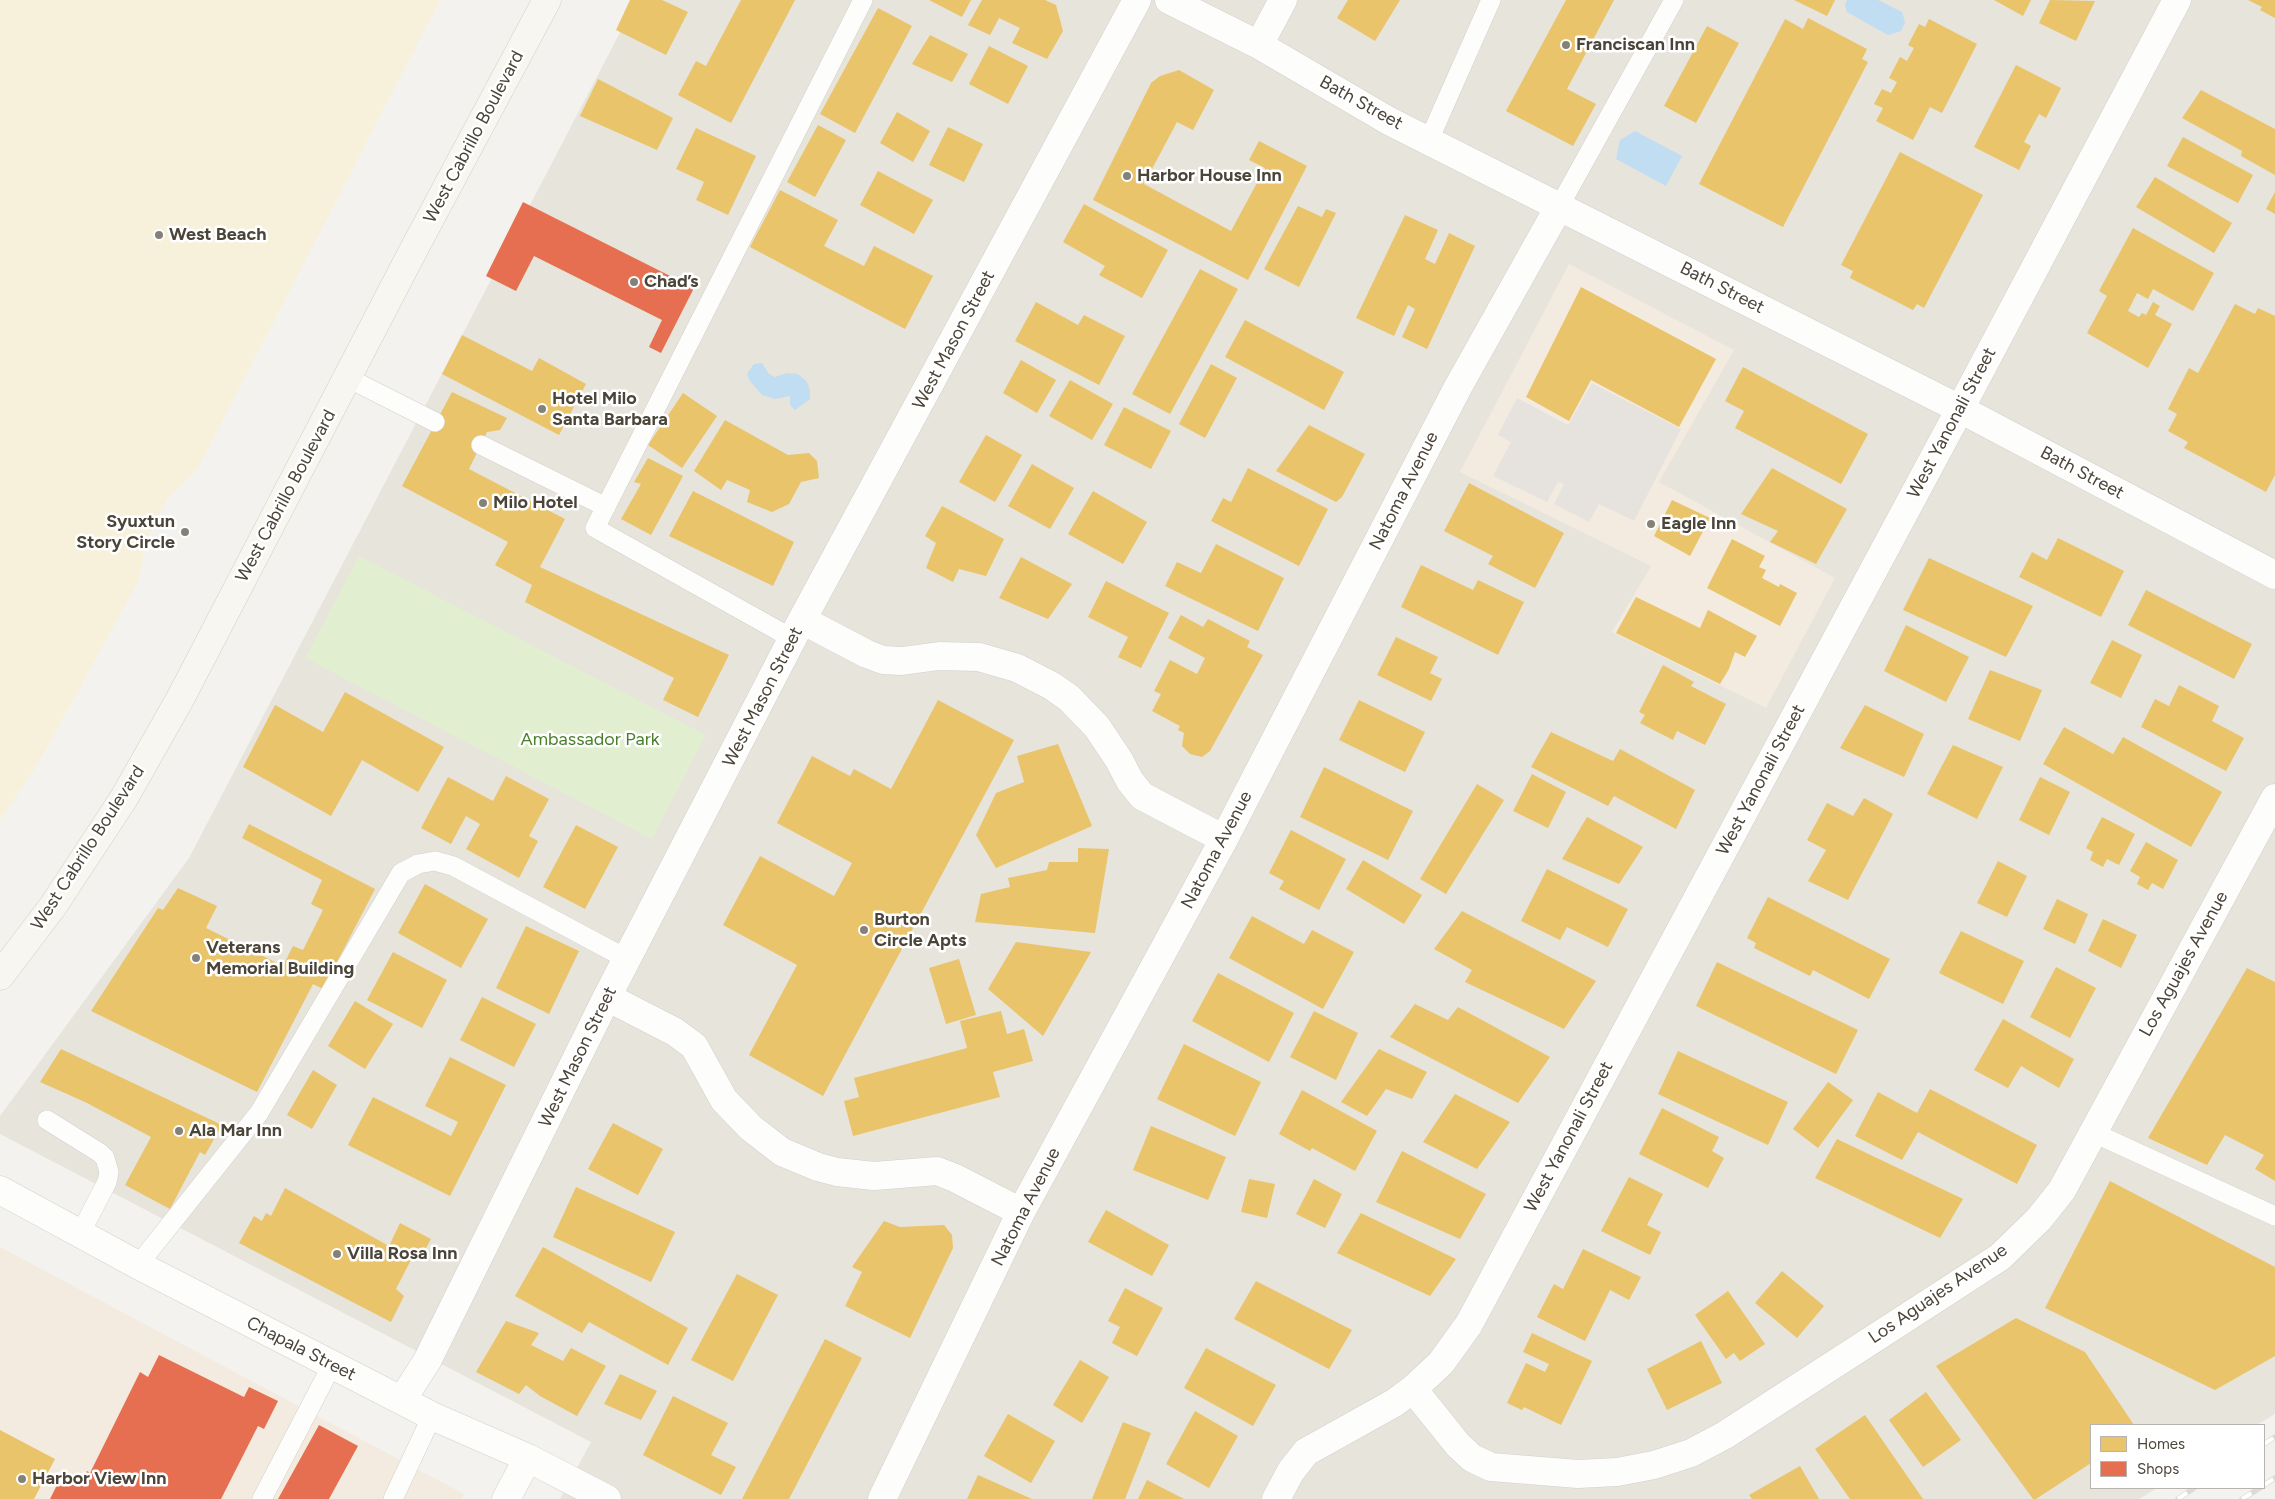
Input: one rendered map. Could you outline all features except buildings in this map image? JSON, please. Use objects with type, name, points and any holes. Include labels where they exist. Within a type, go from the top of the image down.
[{"type":"main road","name":"West Cabrillo Boulevard","points":[[0,976],[53,906],[124,798],[180,699],[414,249],[547,0]]},
{"type":"street","name":"West Mason Street","points":[[402,1400],[428,1361],[607,997],[798,630],[1137,0]]},
{"type":"street","name":"Bath Street","points":[[1169,0],[1259,45],[1389,121],[1560,205],[1960,409],[2275,574]]},
{"type":"street","points":[[1259,45],[1283,0]]},
{"type":"street","name":"West Yanonali Street","points":[[1276,1499],[1291,1472],[1306,1452],[1394,1403],[1413,1389],[1441,1363],[1469,1324],[1960,409],[2177,0]]},
{"type":"street","name":"Natoma Avenue","points":[[882,1499],[1021,1212],[1224,839],[1458,387],[1560,205]]},
{"type":"street","points":[[798,630],[883,660],[902,661],[939,656],[979,657],[1018,668],[1069,698],[1097,726],[1130,781],[1142,796],[1224,839]]},
{"type":"street","name":"Los Aguajes Avenue","points":[[1413,1389],[1458,1445],[1472,1458],[1491,1466],[1578,1474],[1617,1472],[1654,1465],[1691,1453],[1725,1435],[2000,1257],[2040,1220],[2062,1190],[2275,798]]},
{"type":"street","points":[[607,997],[675,1032],[694,1046],[724,1100],[751,1128],[782,1152],[818,1167],[836,1172],[874,1176],[937,1171],[956,1178],[1021,1212]]},
{"type":"street","name":"Chapala Street","points":[[0,1190],[138,1265],[432,1416],[528,1458],[607,1499]]},
{"type":"street","points":[[506,1499],[528,1458]]},
{"type":"lane","points":[[798,630],[595,528],[863,0]]},
{"type":"lane","points":[[1429,140],[1490,0]]},
{"type":"lane","points":[[1560,205],[1674,0]]},
{"type":"lane","points":[[348,378],[436,422]]},
{"type":"lane","points":[[481,445],[606,507]]},
{"type":"lane","points":[[138,1265],[259,1113],[402,873],[418,864],[435,861],[453,866],[627,959]]},
{"type":"lane","points":[[47,1120],[105,1158],[109,1172],[107,1182],[80,1234]]},
{"type":"lane","points":[[2092,1132],[2275,1216]]},
{"type":"lane","points":[[262,1499],[332,1365]]},
{"type":"lane","points":[[393,1499],[432,1416]]},
{"type":"shaded area","points":[[637,0],[2275,0],[2275,1414],[2259,1424],[2090,1424],[2090,1489],[2155,1489],[2139,1499],[560,1499],[591,1442],[0,1134],[0,1116],[189,858]]},
{"type":"shaded area","name":"Eagle Inn","points":[[1569,264],[1734,350],[1659,482],[1835,578],[1766,708],[1612,632],[1651,566],[1460,472]]},
{"type":"shaded area","points":[[1592,383],[1681,429],[1634,521],[1599,504],[1589,522],[1554,504],[1564,484],[1558,482],[1547,502],[1493,476],[1511,442],[1498,435],[1517,398],[1568,425]]},
{"type":"shaded area","points":[[0,1247],[464,1494],[462,1499],[0,1499]]},
{"type":"green space","name":"Ambassador Park","points":[[359,556],[706,735],[652,839],[305,658]]},
{"type":"sand","name":"West Beach","points":[[0,0],[440,0],[197,470],[167,499],[145,543],[139,580],[36,767],[0,820]]},
{"type":"water","points":[[1847,0],[1878,0],[1902,12],[1905,22],[1901,31],[1888,35],[1847,12],[1845,5]]},
{"type":"water","points":[[1635,131],[1682,156],[1666,186],[1616,159],[1620,140]]},
{"type":"water","points":[[762,363],[769,374],[775,377],[787,373],[798,374],[807,382],[810,390],[810,399],[795,410],[790,405],[790,396],[775,399],[762,395],[750,381],[747,374],[754,364]]},
{"type":"railway","points":[[2265,1443],[2275,1437]]},
{"type":"railway","points":[[2265,1484],[2275,1478]]},
{"type":"railway","points":[[2178,1499],[2193,1489]]},
{"type":"railway","points":[[2242,1499],[2258,1489]]},
{"type":"place","name":"Franciscan Inn","points":[[1566,45]]},
{"type":"place","name":"Harbor House Inn","points":[[1127,176]]},
{"type":"place","name":"West Beach","points":[[159,235]]},
{"type":"place","name":"Chad’s","points":[[634,282]]},
{"type":"place","name":"Hotel Milo Santa Barbara","points":[[542,409]]},
{"type":"place","name":"Milo Hotel","points":[[483,503]]},
{"type":"place","name":"Eagle Inn","points":[[1651,524]]},
{"type":"place","name":"Syuxtun Story Circle","points":[[185,532]]},
{"type":"place","name":"Burton Circle Apts","points":[[864,930]]},
{"type":"place","name":"Veterans Memorial Building","points":[[196,958]]},
{"type":"place","name":"Ala Mar Inn","points":[[179,1131]]},
{"type":"place","name":"Villa Rosa Inn","points":[[337,1254]]},
{"type":"place","name":"Harbor View Inn","points":[[22,1479]]}]
